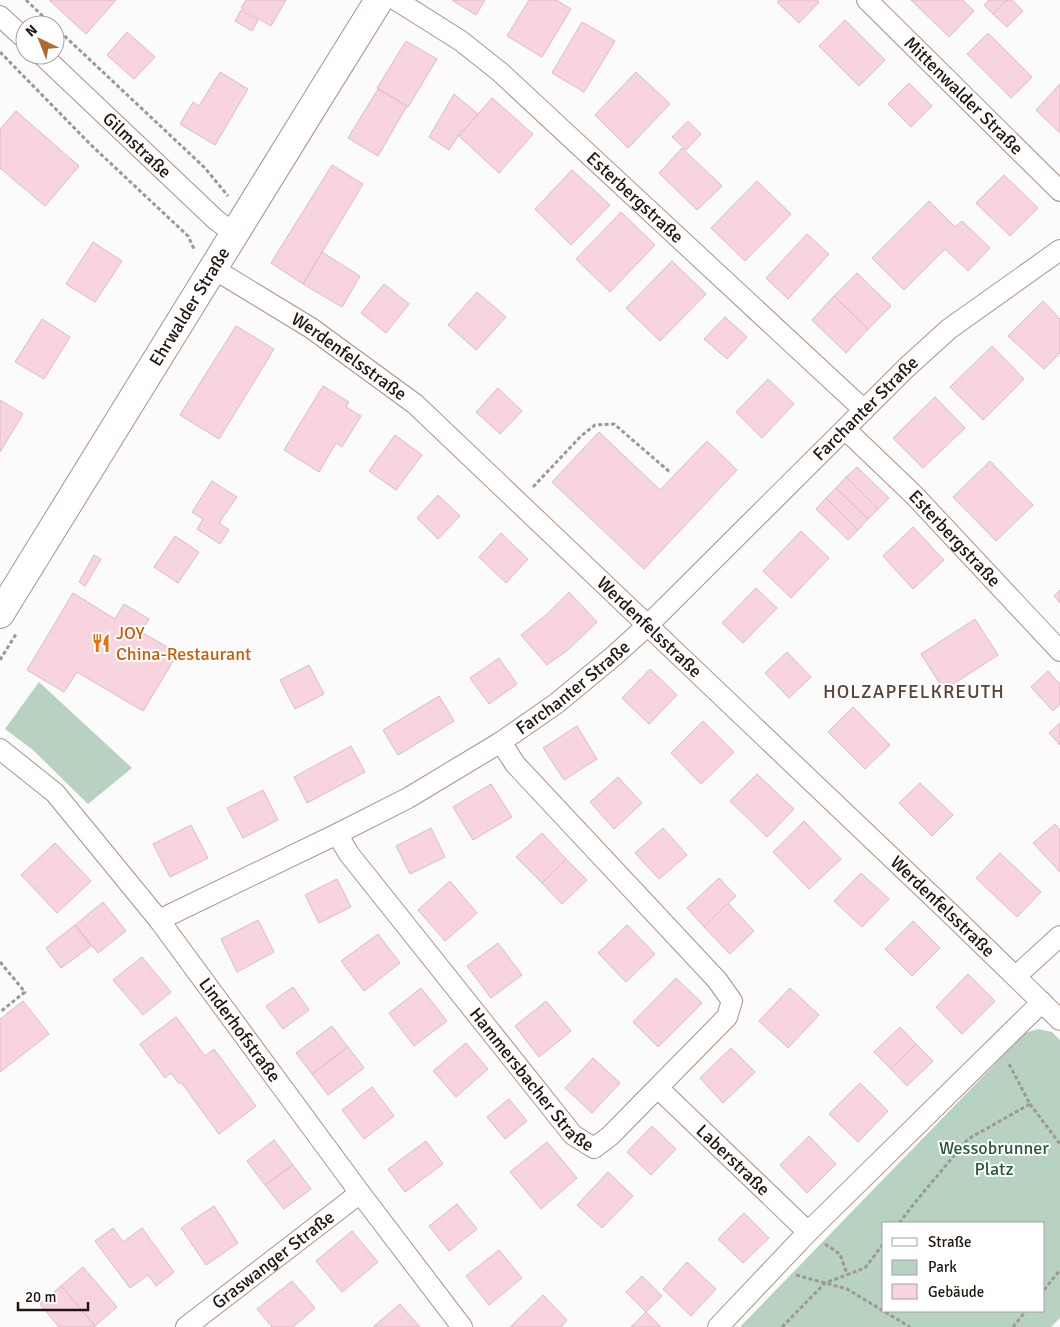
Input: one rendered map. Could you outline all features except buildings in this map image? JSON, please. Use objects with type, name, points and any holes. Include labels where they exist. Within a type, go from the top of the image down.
[{"type":"street","name":"Ehrwalder Straße","points":[[0,614],[204,260],[235,234],[379,0]]},
{"type":"street","name":"Esterbergstraße","points":[[396,0],[461,41],[500,72],[864,410]]},
{"type":"street","name":"Mittenwalder Straße","points":[[867,0],[1060,192]]},
{"type":"street","points":[[0,16],[15,30]]},
{"type":"street","name":"Gilmstraße","points":[[53,65],[216,220],[235,234]]},
{"type":"street","name":"Farchanter Straße","points":[[159,920],[408,798],[501,742],[557,703],[615,655],[648,624],[906,368],[949,330],[1060,250]]},
{"type":"street","name":"Werdenfelsstraße","points":[[204,260],[311,328],[415,404],[648,624],[1060,1020]]},
{"type":"street","name":"Esterbergstraße","points":[[845,429],[914,495],[1060,651]]},
{"type":"street","name":"Hammersbacher Straße","points":[[337,834],[349,854],[574,1135],[594,1148],[610,1136],[727,1017],[732,1001],[716,980],[515,764],[501,742]]},
{"type":"street","name":"Linderhofstraße","points":[[0,749],[55,793],[159,920],[360,1193],[462,1327]]},
{"type":"street","points":[[1016,976],[1060,936]]},
{"type":"street","points":[[718,1327],[808,1232],[1042,1002]]},
{"type":"street","name":"Laberstraße","points":[[658,1088],[808,1232]]},
{"type":"street","name":"Graswanger Straße","points":[[186,1327],[360,1193]]},
{"type":"path","points":[[26,0],[42,15]]},
{"type":"path","points":[[65,36],[206,168],[231,200]]},
{"type":"path","points":[[0,52],[90,144],[188,236],[204,260]]},
{"type":"path","points":[[519,503],[581,436],[595,425],[614,424],[671,473]]},
{"type":"path","points":[[0,962],[25,992],[0,1012]]},
{"type":"path","points":[[999,1045],[1030,1104],[1060,1144]]},
{"type":"path","points":[[900,1222],[968,1139],[1030,1104]]},
{"type":"path","points":[[808,1232],[840,1254],[847,1274]]},
{"type":"path","points":[[782,1327],[825,1283],[865,1268],[882,1246]]},
{"type":"path","points":[[773,1270],[846,1289],[882,1310]]},
{"type":"path","points":[[1045,1289],[1060,1270]]},
{"type":"path","points":[[885,1312],[910,1327]]},
{"type":"path","points":[[1013,1327],[1025,1312]]},
{"type":"green space","points":[[39,682],[132,768],[88,804],[33,750],[5,729]]},
{"type":"green space","name":"Wessobrunner Platz","points":[[1038,1029],[1052,1032],[1060,1040],[1060,1318],[1051,1327],[740,1327],[1025,1033]]},
{"type":"place","name":"JOY China-Restaurant","points":[[101,643]]},
{"type":"district","name":"HOLZAPFELKREUTH","points":[[914,692]]}]
